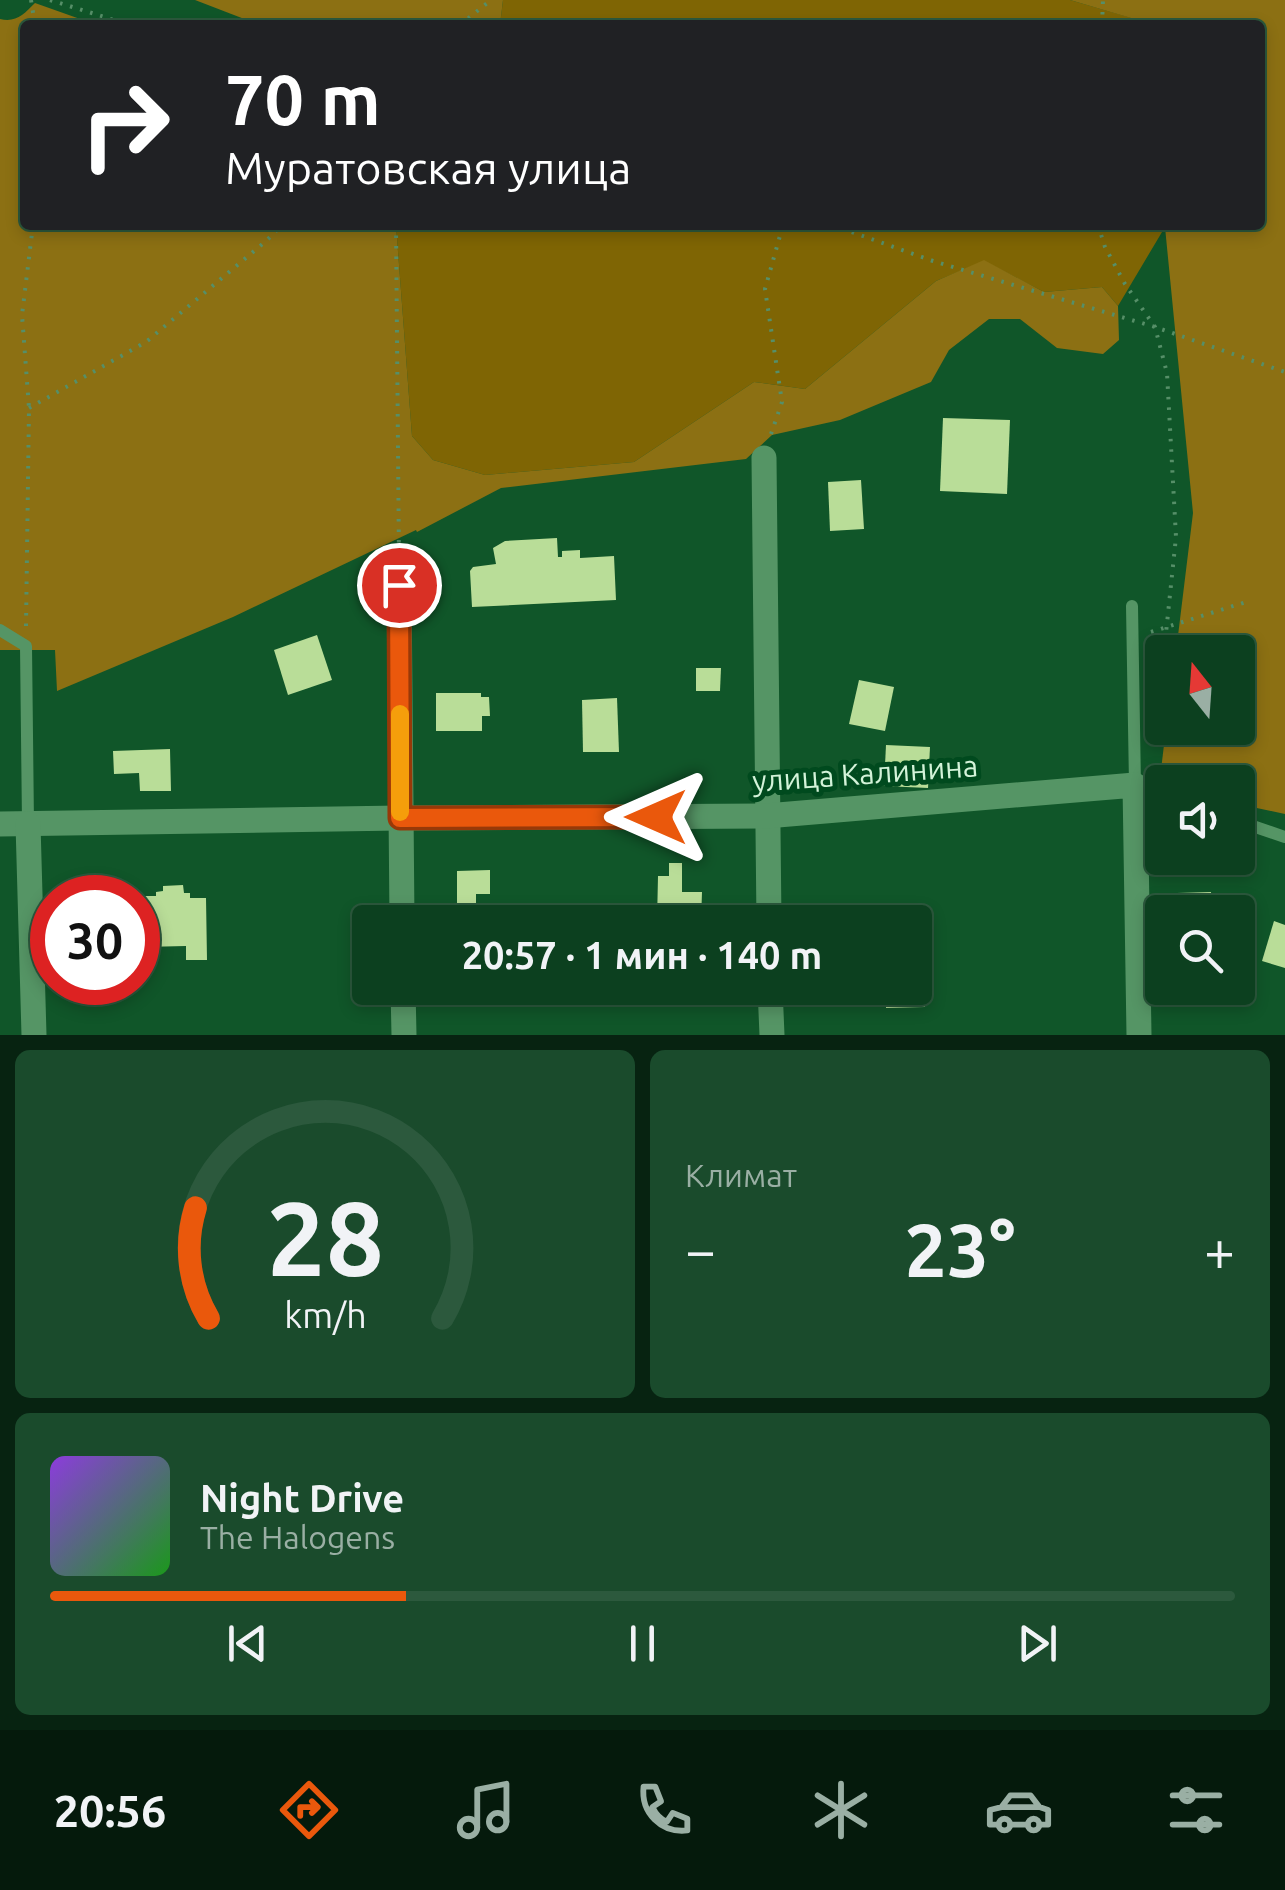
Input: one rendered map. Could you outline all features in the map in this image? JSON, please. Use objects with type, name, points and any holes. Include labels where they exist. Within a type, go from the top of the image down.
[{"type":"street","points":[[764,458],[769,905]]},
{"type":"street","points":[[399,585],[402,905]]},
{"type":"street","points":[[1135,786],[1140,1035]]},
{"type":"street","name":"улица Калинина","points":[[0,824],[766,816],[1135,786]]},
{"type":"street","points":[[28,824],[34,1035]]},
{"type":"street","points":[[404,1005],[404,1035]]},
{"type":"street","points":[[771,1005],[772,1035]]},
{"type":"lane","points":[[1132,606],[1135,786],[1145,789]]},
{"type":"lane","points":[[0,630],[26,646],[28,824]]},
{"type":"lane","points":[[1255,827],[1285,837]]},
{"type":"path","points":[[50,0],[114,20]]},
{"type":"path","points":[[466,20],[491,0]]},
{"type":"path","points":[[26,646],[29,408],[22,314],[32,230]]},
{"type":"path","points":[[29,408],[146,342],[277,230]]},
{"type":"path","points":[[396,230],[399,585]]},
{"type":"path","points":[[764,458],[782,402],[765,290],[782,230]]},
{"type":"path","points":[[846,230],[932,261],[1156,327],[1285,372]]},
{"type":"path","points":[[1100,230],[1125,284],[1156,327],[1168,374],[1176,537],[1165,635]]},
{"type":"path","points":[[1150,632],[1246,602]]},
{"type":"path","points":[[1135,786],[1151,775],[1154,745]]},
{"type":"shaded area","points":[[195,0],[503,0],[501,20],[247,20]]},
{"type":"shaded area","points":[[503,0],[1070,0],[1133,20],[501,20]]},
{"type":"shaded area","points":[[1070,0],[1285,0],[1285,814],[1255,808],[1255,765],[1162,765],[1164,745],[1255,745],[1255,635],[1178,635],[1193,513],[1165,230],[1265,230],[1265,20],[1132,20]]},
{"type":"shaded area","points":[[35,3],[83,20],[20,20],[20,230],[396,230],[412,436],[433,460],[485,475],[634,462],[754,382],[805,389],[936,281],[984,260],[1044,292],[1102,287],[1118,306],[1119,340],[1103,354],[1057,348],[1020,319],[989,319],[949,350],[931,382],[840,420],[772,435],[746,459],[501,488],[417,532],[233,617],[57,691],[55,650],[0,650],[0,19],[15,19]]},
{"type":"shaded area","points":[[396,230],[1163,230],[1118,306],[1102,287],[1044,292],[984,261],[936,281],[805,389],[754,382],[634,462],[485,475],[433,460],[412,436]]},
{"type":"building","points":[[943,418],[1010,420],[1007,494],[940,491]]},
{"type":"building","points":[[861,480],[864,529],[830,531],[828,482]]},
{"type":"building","points":[[557,538],[558,557],[562,557],[562,551],[580,550],[580,558],[614,556],[616,600],[472,607],[470,571],[473,567],[496,564],[493,548],[505,541]]},
{"type":"building","points":[[317,635],[332,680],[288,695],[274,650]]},
{"type":"building","points":[[696,668],[721,668],[720,691],[696,691]]},
{"type":"building","points":[[859,680],[894,687],[885,731],[849,724]]},
{"type":"building","points":[[436,693],[481,693],[481,697],[489,697],[490,716],[482,716],[482,731],[436,731]]},
{"type":"building","points":[[617,698],[619,752],[583,752],[582,700]]},
{"type":"building","points":[[886,745],[930,747],[928,788],[884,786]]},
{"type":"building","points":[[170,749],[171,791],[140,791],[139,773],[114,774],[113,751]]},
{"type":"building","points":[[669,863],[682,863],[682,892],[702,892],[702,905],[657,905],[658,876],[669,876]]},
{"type":"building","points":[[490,870],[490,894],[476,894],[476,904],[457,903],[457,871]]},
{"type":"building","points":[[183,885],[190,898],[206,898],[207,960],[186,960],[186,946],[160,947],[163,886]]},
{"type":"building","points":[[1211,892],[1211,895],[1177,895]]},
{"type":"building","points":[[1274,921],[1285,925],[1285,968],[1262,961]]},
{"type":"building","points":[[886,1005],[925,1005],[925,1007]]},
{"type":"slow traffic","points":[[400,714],[400,812]]},
{"type":"route","points":[[399,585],[400,818],[656,817]]}]
